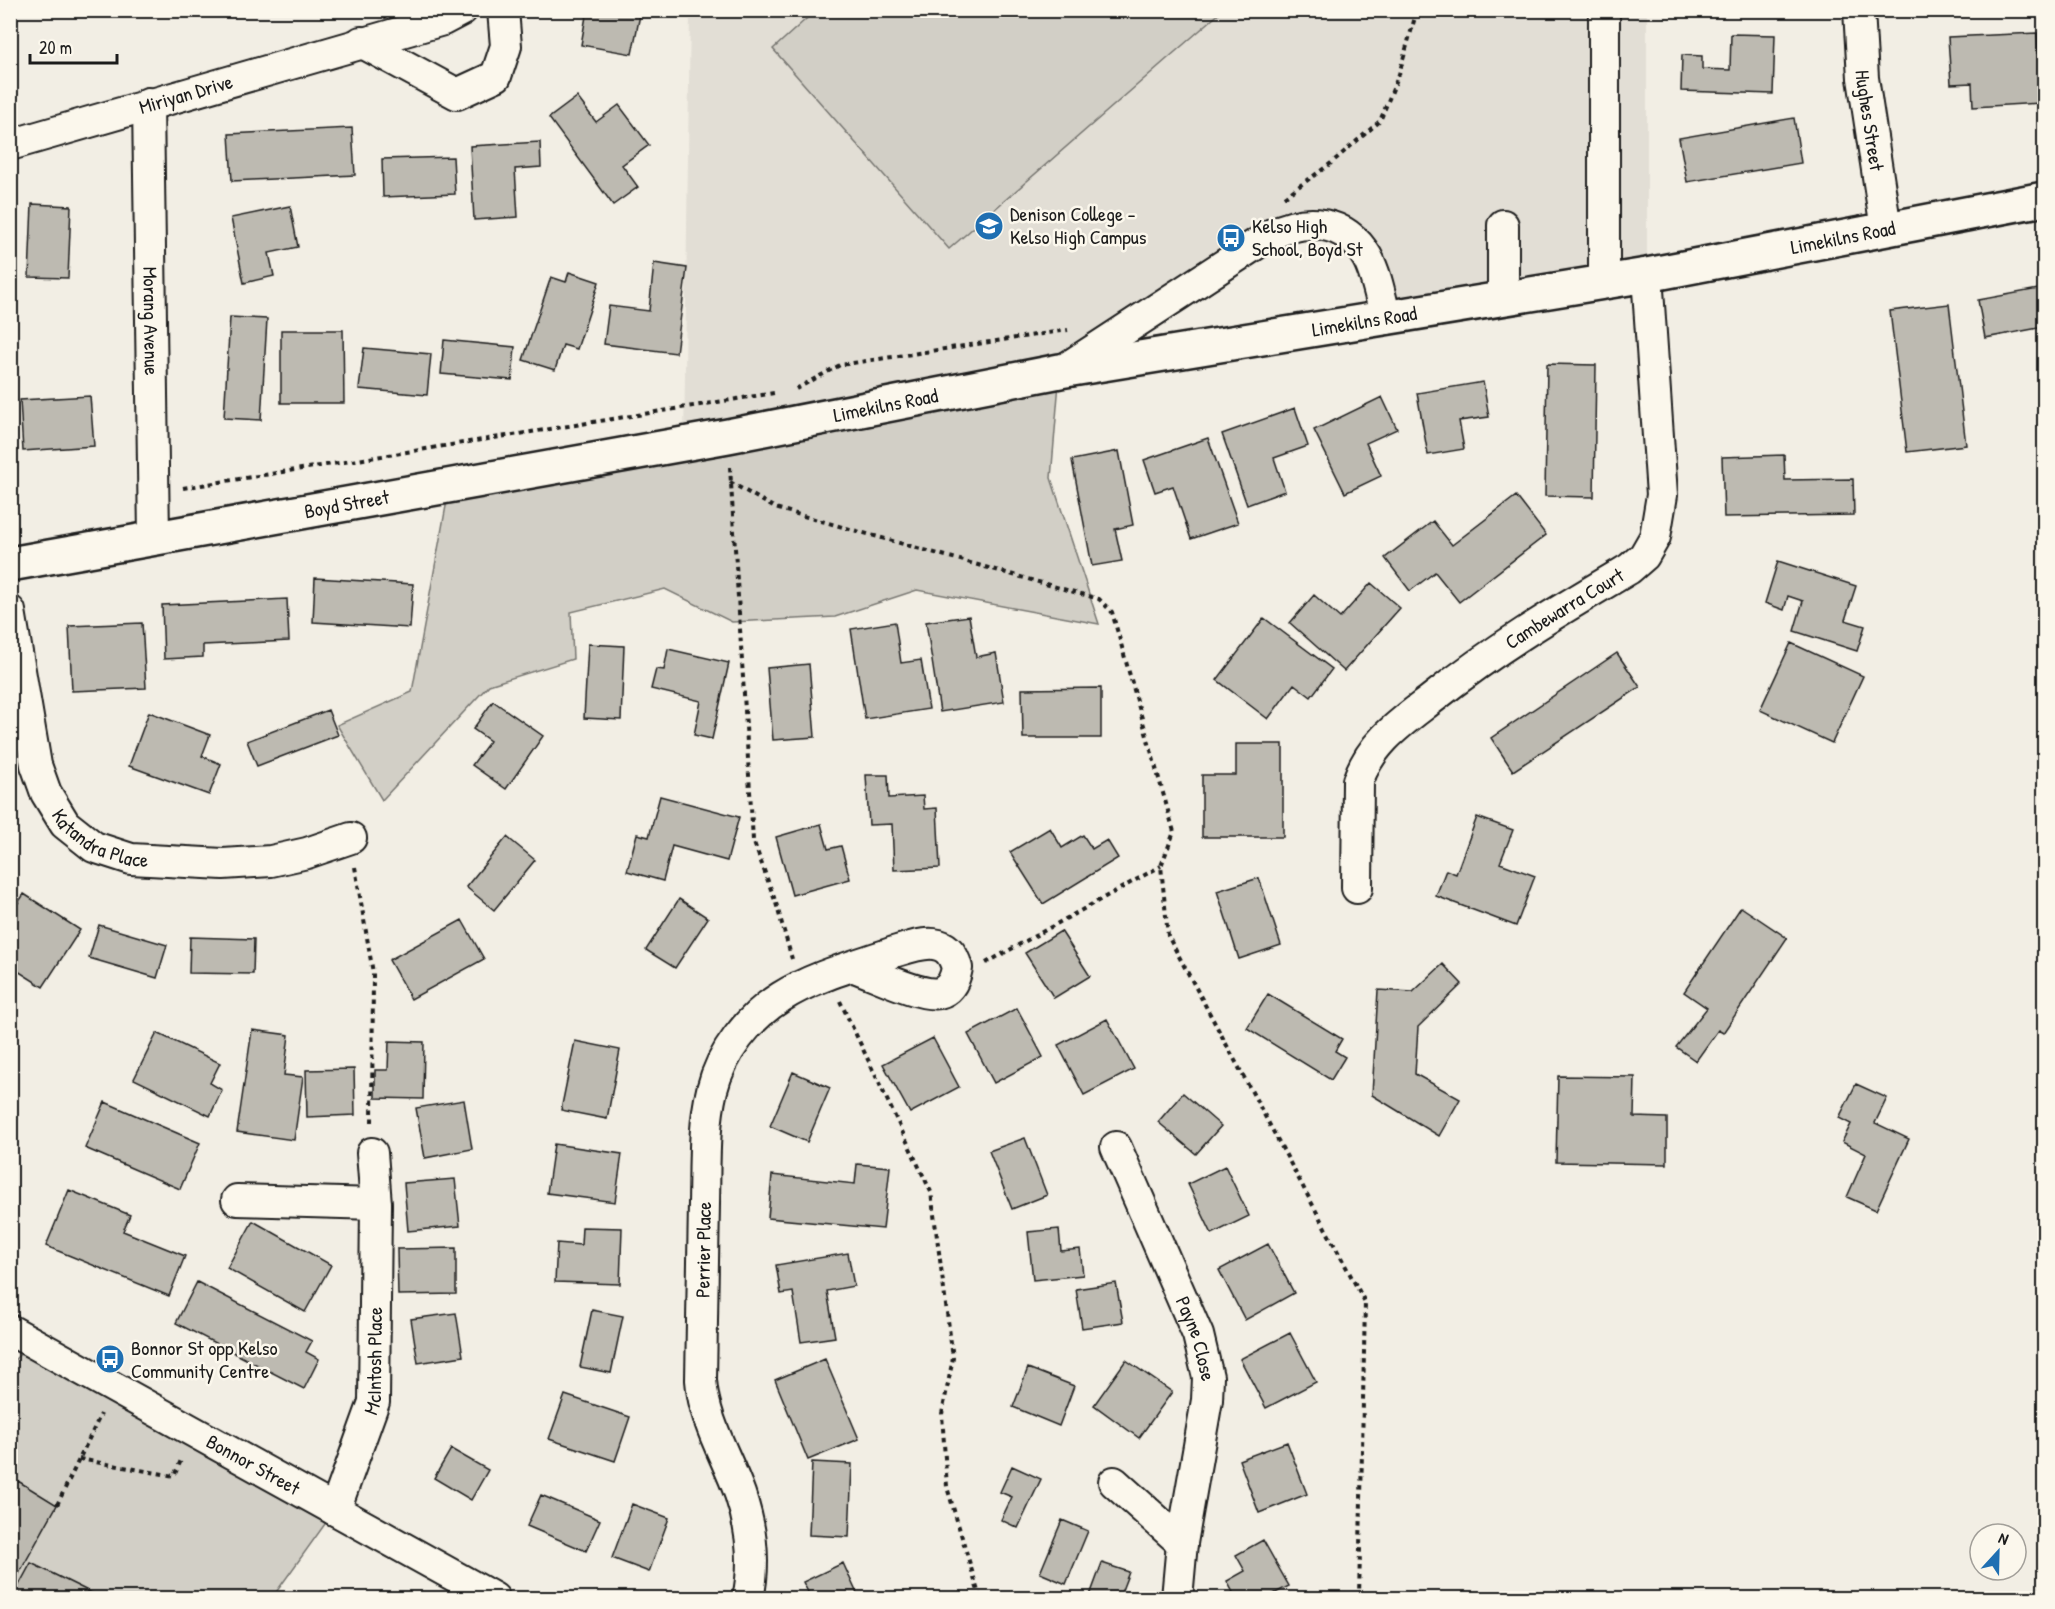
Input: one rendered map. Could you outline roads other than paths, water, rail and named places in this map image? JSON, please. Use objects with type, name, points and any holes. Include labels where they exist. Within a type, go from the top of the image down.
[{"type":"main road","name":"Limekilns Road","points":[[684,444],[1060,371],[1386,320],[1647,275],[2044,200]]},
{"type":"main road","name":"Boyd Street","points":[[10,564],[684,444]]},
{"type":"street","name":"Miriyan Drive","points":[[10,145],[148,103],[443,20],[462,10]]},
{"type":"street","points":[[361,42],[457,94],[496,76],[506,46],[503,10]]},
{"type":"street","points":[[1604,10],[1604,282]]},
{"type":"street","name":"Hughes Street","points":[[1859,10],[1863,78],[1886,229]]},
{"type":"street","name":"Morang Avenue","points":[[148,103],[154,538]]},
{"type":"street","points":[[1060,371],[1270,235],[1301,223],[1335,228],[1360,246],[1368,259],[1386,320]]},
{"type":"street","points":[[1503,225],[1503,299]]},
{"type":"street","name":"Cambewarra Court","points":[[1357,888],[1358,781],[1363,766],[1382,739],[1494,651],[1629,569],[1644,556],[1655,537],[1662,495],[1647,275]]},
{"type":"street","name":"Katandra Place","points":[[10,610],[36,765],[46,793],[65,824],[94,847],[131,860],[223,864],[271,861],[307,853],[351,838]]},
{"type":"street","name":"Perrier Place","points":[[748,1599],[754,1555],[749,1526],[740,1493],[712,1433],[702,1399],[707,1120],[712,1089],[722,1062],[738,1037],[758,1015],[779,998],[799,987],[841,971],[918,944],[940,945],[949,951],[957,968],[952,983],[946,990],[928,993],[841,971]]},
{"type":"street","name":"Payne Close","points":[[1116,1147],[1198,1335],[1207,1366],[1207,1400],[1182,1542],[1177,1599]]},
{"type":"street","name":"McIntosh Place","points":[[335,1510],[374,1402],[376,1204],[372,1153]]},
{"type":"street","points":[[237,1200],[376,1204]]},
{"type":"street","name":"Bonnor Street","points":[[10,1330],[494,1599]]},
{"type":"street","points":[[1114,1482],[1182,1542]]},
{"type":"place","name":"Denison College - Kelso High Campus","points":[[989,226]]},
{"type":"place","name":"Kelso High School, Boyd St","points":[[1231,238]]},
{"type":"place","name":"Bonnor St opp Kelso Community Centre","points":[[110,1359]]}]
